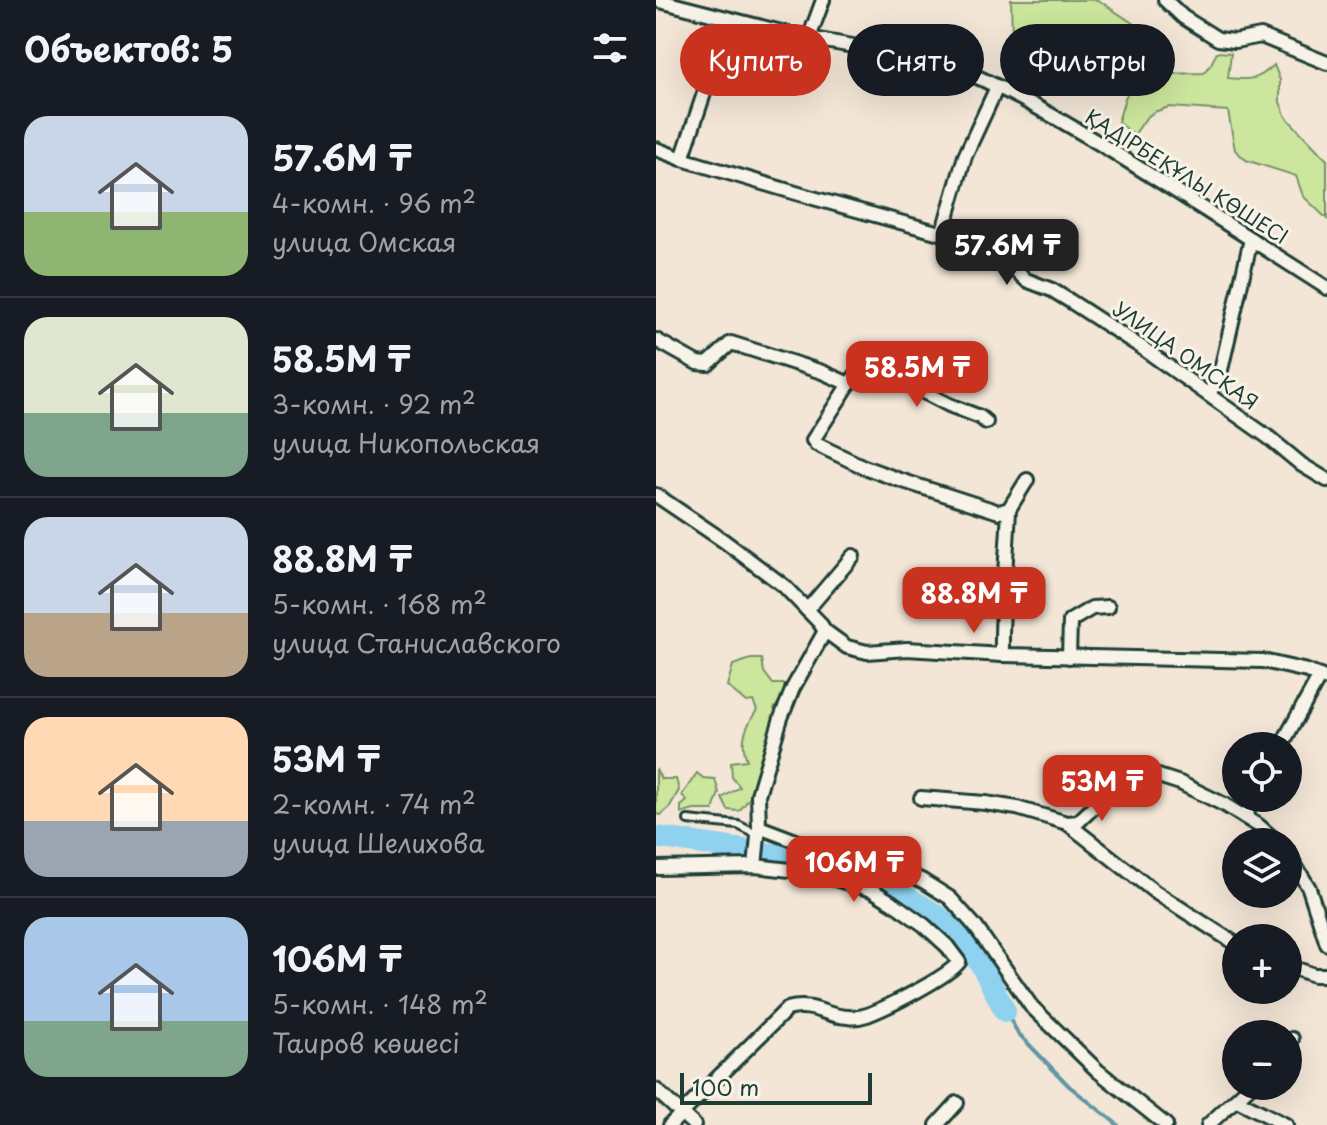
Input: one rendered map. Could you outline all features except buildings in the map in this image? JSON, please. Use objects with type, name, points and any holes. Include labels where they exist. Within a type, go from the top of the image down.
[{"type":"street","points":[[814,24],[823,0]]},
{"type":"street","points":[[1165,0],[1183,17],[1218,39],[1235,41],[1261,36],[1327,63]]},
{"type":"street","name":"ҚАДІРБЕКҰЛЫ КӨШЕСІ","points":[[660,1],[750,24]]},
{"type":"street","points":[[682,159],[729,19]]},
{"type":"street","name":"ҚАДІРБЕКҰЛЫ КӨШЕСІ","points":[[831,42],[942,62],[997,87],[1064,122],[1327,288]]},
{"type":"street","points":[[942,234],[965,156],[997,87]]},
{"type":"street","name":"УЛИЦА ОМСКАЯ","points":[[656,149],[981,247],[1009,264],[1026,280],[1052,290],[1141,347],[1327,480]]},
{"type":"street","points":[[1209,395],[1221,370],[1251,239]]},
{"type":"street","points":[[656,340],[697,363],[708,364],[731,343],[822,372],[849,384]]},
{"type":"street","points":[[986,422],[875,367],[864,365],[813,440],[864,467],[897,479],[999,512],[1009,509]]},
{"type":"street","points":[[1002,655],[1009,509],[1027,480]]},
{"type":"street","points":[[656,495],[784,586],[825,631],[847,647],[867,652],[907,649],[1002,655],[1263,661],[1324,677],[1290,732]]},
{"type":"street","points":[[807,610],[853,556]]},
{"type":"street","points":[[1069,657],[1070,621],[1092,608],[1108,607]]},
{"type":"street","points":[[757,846],[758,795],[781,718],[793,688],[825,631]]},
{"type":"street","points":[[1067,823],[1078,822],[1125,780],[1149,773],[1180,783],[1225,805],[1261,828]]},
{"type":"street","points":[[921,798],[1017,808],[1067,823],[1155,892],[1222,935]]},
{"type":"street","points":[[1245,817],[1247,812]]},
{"type":"street","points":[[656,868],[733,867],[757,846],[805,844],[897,869],[923,881],[950,898],[975,926],[1031,1006],[1098,1071],[1166,1125]]},
{"type":"street","points":[[670,1125],[787,1009],[799,1006],[850,1018],[864,1016],[958,965],[959,959],[947,946],[914,918],[872,890],[790,870],[757,846]]},
{"type":"street","points":[[1302,877],[1309,888],[1327,944]]},
{"type":"street","points":[[1302,971],[1327,975]]},
{"type":"street","points":[[656,1090],[694,1125]]},
{"type":"street","points":[[1208,1125],[1237,1100],[1286,1125]]},
{"type":"street","points":[[937,1125],[957,1103]]},
{"type":"lane","points":[[688,820],[738,825],[757,846]]},
{"type":"green space","points":[[1011,0],[1098,0],[1134,24],[1012,24]]},
{"type":"green space","points":[[1217,52],[1231,53],[1228,78],[1253,78],[1274,65],[1280,80],[1280,102],[1286,117],[1327,160],[1327,219],[1303,196],[1296,176],[1246,160],[1235,150],[1228,111],[1169,107],[1146,118],[1134,135],[1118,122],[1125,98],[1175,96],[1175,74],[1204,73]]},
{"type":"green space","points":[[762,659],[764,672],[773,684],[784,684],[785,693],[774,709],[780,736],[766,771],[752,794],[739,811],[728,810],[722,798],[740,787],[732,777],[731,762],[747,760],[745,734],[757,710],[753,701],[746,702],[727,686],[733,665]]},
{"type":"green space","points":[[656,769],[661,779],[676,779],[679,790],[669,808],[661,815],[656,814]]},
{"type":"green space","points":[[697,773],[703,778],[715,779],[719,793],[713,810],[681,814],[681,806],[687,801],[682,795]]},
{"type":"waterway","points":[[656,837],[778,855],[884,883],[938,916],[959,934],[982,966],[1005,1011]]},
{"type":"waterway","points":[[1005,1011],[1018,1033],[1069,1086],[1118,1125]]}]
